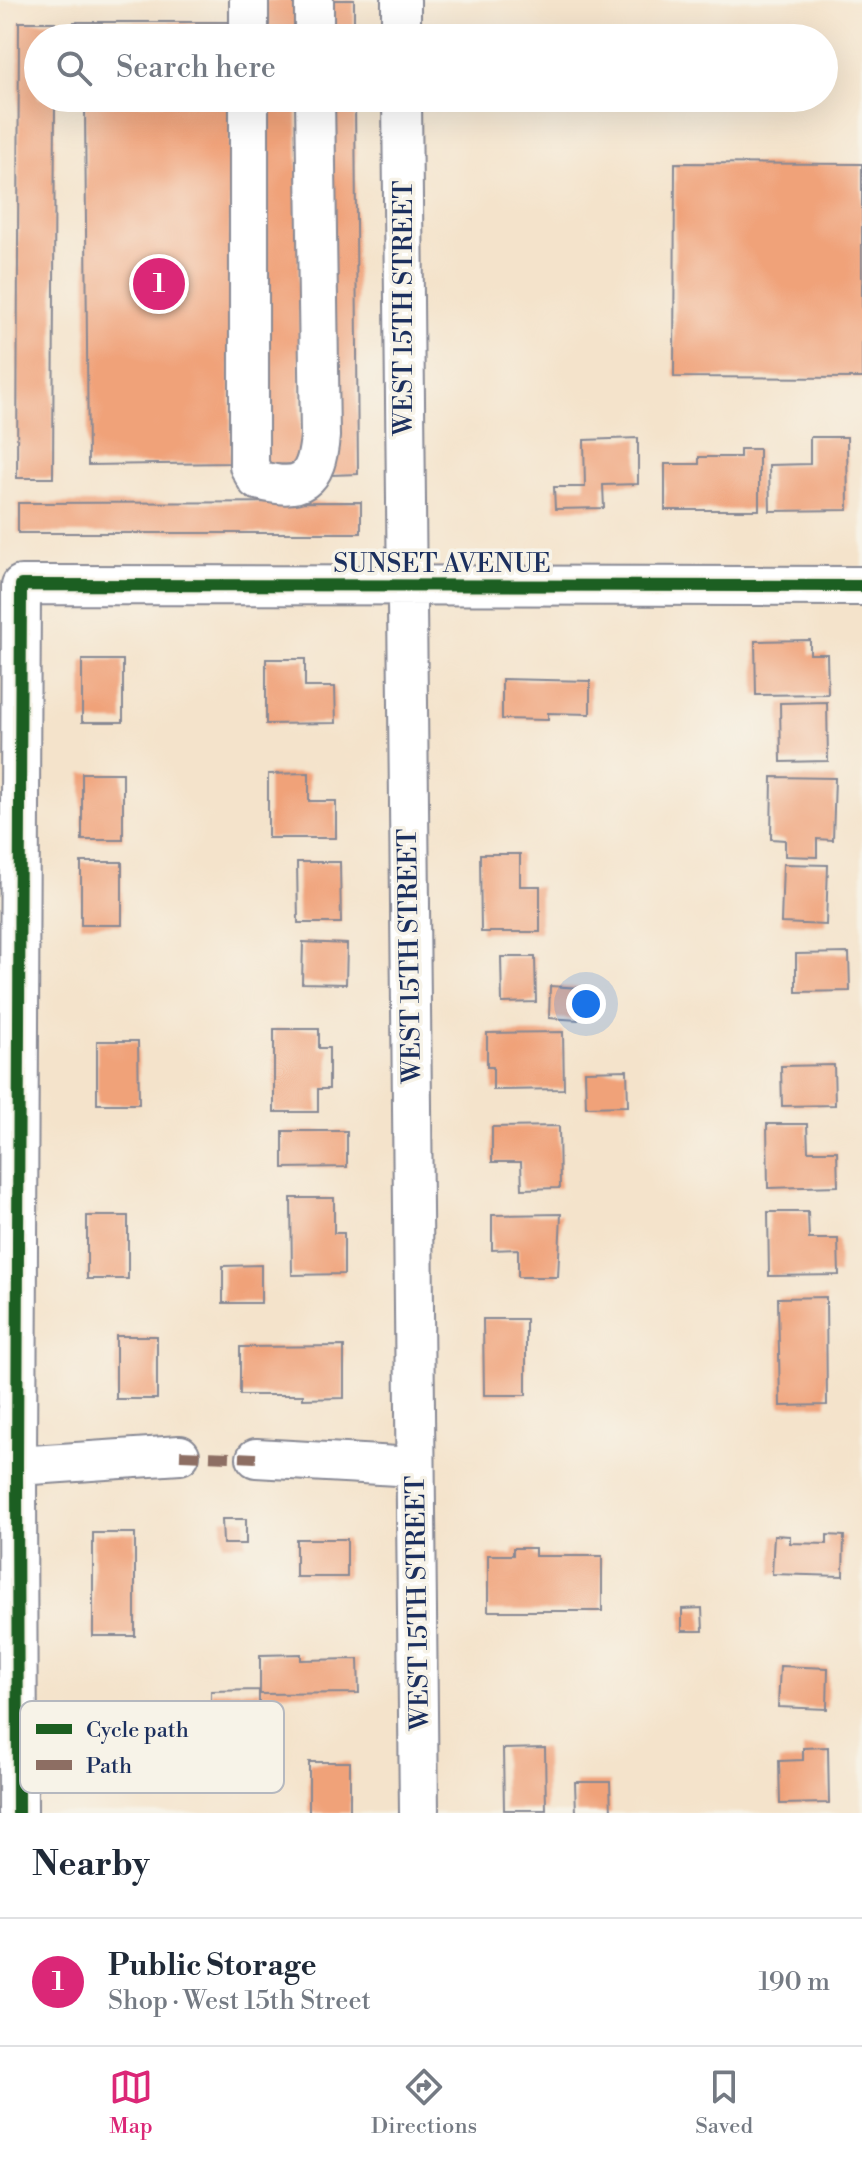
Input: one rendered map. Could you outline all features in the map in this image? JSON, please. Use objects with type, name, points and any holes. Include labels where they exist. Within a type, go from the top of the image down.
[{"type":"street","points":[[249,0],[249,24]]},
{"type":"street","points":[[314,0],[314,24]]},
{"type":"street","points":[[401,0],[401,24]]},
{"type":"street","points":[[249,112],[249,466],[257,480],[285,484],[297,484],[311,477],[318,459],[320,436],[315,112]]},
{"type":"street","name":"WEST 15TH STREET","points":[[402,112],[419,1813]]},
{"type":"street","name":"SUNSET AVENUE","points":[[17,1466],[21,585],[862,586]]},
{"type":"street","points":[[18,1813],[17,1466],[180,1455]]},
{"type":"street","points":[[256,1458],[415,1467]]},
{"type":"building","points":[[260,0],[296,0],[296,24],[261,24]]},
{"type":"building","points":[[327,0],[354,0],[354,24],[328,24]]},
{"type":"building","points":[[19,22],[55,22],[24,24],[24,112],[55,112],[53,478],[17,478]]},
{"type":"building","points":[[74,22],[232,22],[232,24]]},
{"type":"building","points":[[85,112],[230,112],[231,463],[88,465]]},
{"type":"building","points":[[261,112],[297,112],[301,464],[265,465]]},
{"type":"building","points":[[328,112],[355,112],[358,474],[331,475]]},
{"type":"building","points":[[675,163],[862,164],[862,378],[674,377]]},
{"type":"building","points":[[810,437],[847,437],[848,510],[770,511],[769,465],[810,464]]},
{"type":"building","points":[[638,438],[638,484],[603,485],[604,508],[555,509],[554,487],[585,487],[584,440]]},
{"type":"building","points":[[740,449],[759,449],[759,510],[665,510],[665,464],[699,464],[699,457],[740,457]]},
{"type":"building","points":[[361,502],[361,533],[18,533],[18,503]]},
{"type":"building","points":[[810,640],[810,654],[827,654],[828,694],[756,695],[755,641]]},
{"type":"building","points":[[266,659],[305,659],[305,687],[335,687],[336,723],[266,724]]},
{"type":"building","points":[[82,660],[123,660],[123,722],[82,722]]},
{"type":"building","points":[[502,679],[590,681],[590,714],[548,713],[548,720],[502,719]]},
{"type":"building","points":[[827,702],[828,761],[781,762],[780,703]]},
{"type":"building","points":[[82,773],[123,773],[123,840],[82,840]]},
{"type":"building","points":[[309,773],[309,801],[336,801],[336,838],[268,838],[268,774]]},
{"type":"building","points":[[772,777],[835,778],[833,840],[817,839],[817,857],[785,856],[785,840],[771,839]]},
{"type":"building","points":[[480,854],[520,854],[520,886],[540,886],[540,932],[481,932]]},
{"type":"building","points":[[81,862],[122,862],[122,925],[81,925]]},
{"type":"building","points":[[297,862],[340,862],[341,923],[298,923]]},
{"type":"building","points":[[783,864],[828,865],[826,925],[781,923]]},
{"type":"building","points":[[303,942],[347,944],[346,984],[302,983]]},
{"type":"building","points":[[849,953],[850,991],[796,992],[796,954]]},
{"type":"building","points":[[501,957],[535,957],[536,1002],[502,1003]]},
{"type":"building","points":[[550,986],[580,988],[578,1020],[549,1018]]},
{"type":"building","points":[[274,1029],[319,1029],[319,1048],[329,1048],[329,1089],[318,1089],[318,1112],[274,1112]]},
{"type":"building","points":[[563,1032],[564,1089],[493,1090],[493,1067],[487,1067],[487,1033]]},
{"type":"building","points":[[97,1041],[138,1041],[139,1104],[97,1104]]},
{"type":"building","points":[[834,1065],[835,1105],[782,1106],[781,1066]]},
{"type":"building","points":[[627,1070],[628,1106],[586,1107],[585,1071]]},
{"type":"building","points":[[767,1124],[807,1124],[808,1151],[837,1151],[838,1186],[768,1188]]},
{"type":"building","points":[[559,1126],[560,1188],[522,1189],[521,1162],[492,1162],[492,1127]]},
{"type":"building","points":[[283,1131],[347,1131],[347,1167],[283,1168]]},
{"type":"building","points":[[291,1198],[334,1198],[334,1233],[344,1233],[344,1274],[292,1275]]},
{"type":"building","points":[[768,1212],[808,1212],[809,1239],[838,1239],[839,1275],[769,1276]]},
{"type":"building","points":[[561,1214],[558,1277],[518,1277],[518,1249],[492,1250],[492,1215]]},
{"type":"building","points":[[87,1216],[128,1216],[128,1279],[87,1279]]},
{"type":"building","points":[[261,1265],[261,1303],[223,1303],[223,1266]]},
{"type":"building","points":[[826,1297],[827,1405],[780,1406],[778,1298]]},
{"type":"building","points":[[483,1319],[526,1319],[526,1395],[484,1395]]},
{"type":"building","points":[[116,1336],[157,1336],[157,1399],[116,1399]]},
{"type":"building","points":[[344,1346],[344,1398],[240,1395],[240,1347]]},
{"type":"building","points":[[222,1519],[246,1519],[246,1544],[223,1544]]},
{"type":"building","points":[[93,1533],[135,1533],[135,1636],[93,1636]]},
{"type":"building","points":[[774,1535],[790,1536],[790,1543],[827,1544],[827,1535],[844,1536],[843,1576],[772,1574]]},
{"type":"building","points":[[296,1539],[347,1539],[347,1577],[296,1577]]},
{"type":"building","points":[[513,1548],[535,1548],[535,1556],[602,1556],[602,1611],[488,1611],[488,1555],[513,1555]]},
{"type":"building","points":[[702,1608],[703,1631],[682,1631],[682,1609]]},
{"type":"building","points":[[301,1654],[301,1660],[358,1659],[359,1693],[260,1694],[260,1655]]},
{"type":"building","points":[[780,1666],[828,1668],[827,1709],[778,1707]]},
{"type":"building","points":[[259,1690],[259,1701],[211,1701],[211,1691]]},
{"type":"building","points":[[828,1747],[829,1803],[780,1804],[779,1761],[803,1760],[803,1748]]},
{"type":"building","points":[[545,1748],[546,1810],[504,1810],[503,1749]]},
{"type":"building","points":[[309,1762],[350,1762],[350,1813],[309,1813]]},
{"type":"building","points":[[575,1782],[610,1782],[611,1813],[576,1813]]},
{"type":"marked path","points":[[180,1455],[256,1458]]},
{"type":"cycle path","points":[[18,1813],[21,585],[862,586]]},
{"type":"place","name":"Public Storage","points":[[159,284]]}]
